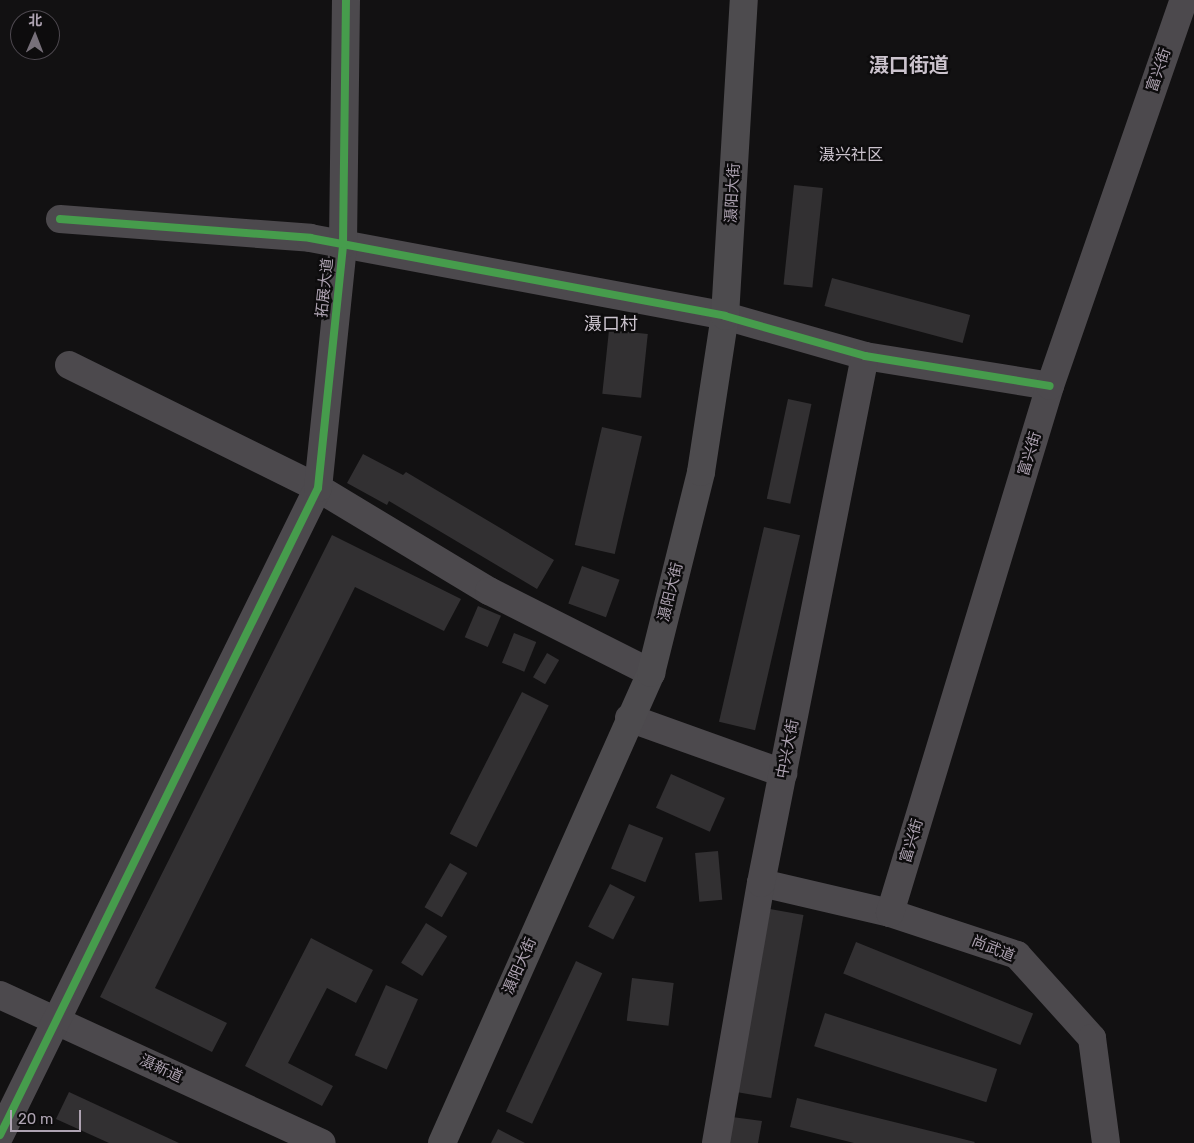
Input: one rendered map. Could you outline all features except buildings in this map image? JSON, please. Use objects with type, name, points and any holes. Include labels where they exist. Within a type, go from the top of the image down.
[{"type":"main road","name":"滠阳大街","points":[[442,1143],[629,718],[651,673],[701,472],[725,316],[744,0]]},
{"type":"street","name":"拓展大道","points":[[318,488],[343,244],[346,0]]},
{"type":"street","name":"富兴街","points":[[890,913],[1050,386],[1184,0]]},
{"type":"street","points":[[60,219],[310,238],[725,316],[866,356],[1050,386]]},
{"type":"street","name":"中兴大街","points":[[716,1143],[783,772],[866,356]]},
{"type":"street","points":[[69,365],[318,488],[489,591],[651,673]]},
{"type":"street","points":[[0,1135],[58,1021],[318,488]]},
{"type":"street","points":[[629,718],[783,772]]},
{"type":"street","name":"尚武道","points":[[762,883],[890,913],[1016,955],[1092,1038],[1106,1143]]},
{"type":"street","name":"滠新道","points":[[0,995],[322,1143]]},
{"type":"cycle path","points":[[0,1135],[318,488],[343,244],[346,0]]},
{"type":"cycle path","points":[[60,219],[310,238],[725,316],[865,356],[1050,386]]},
{"type":"district","name":"滠口街道","points":[[909,65]]},
{"type":"district","name":"滠兴社区","points":[[851,155]]},
{"type":"district","name":"滠口村","points":[[611,324]]}]
